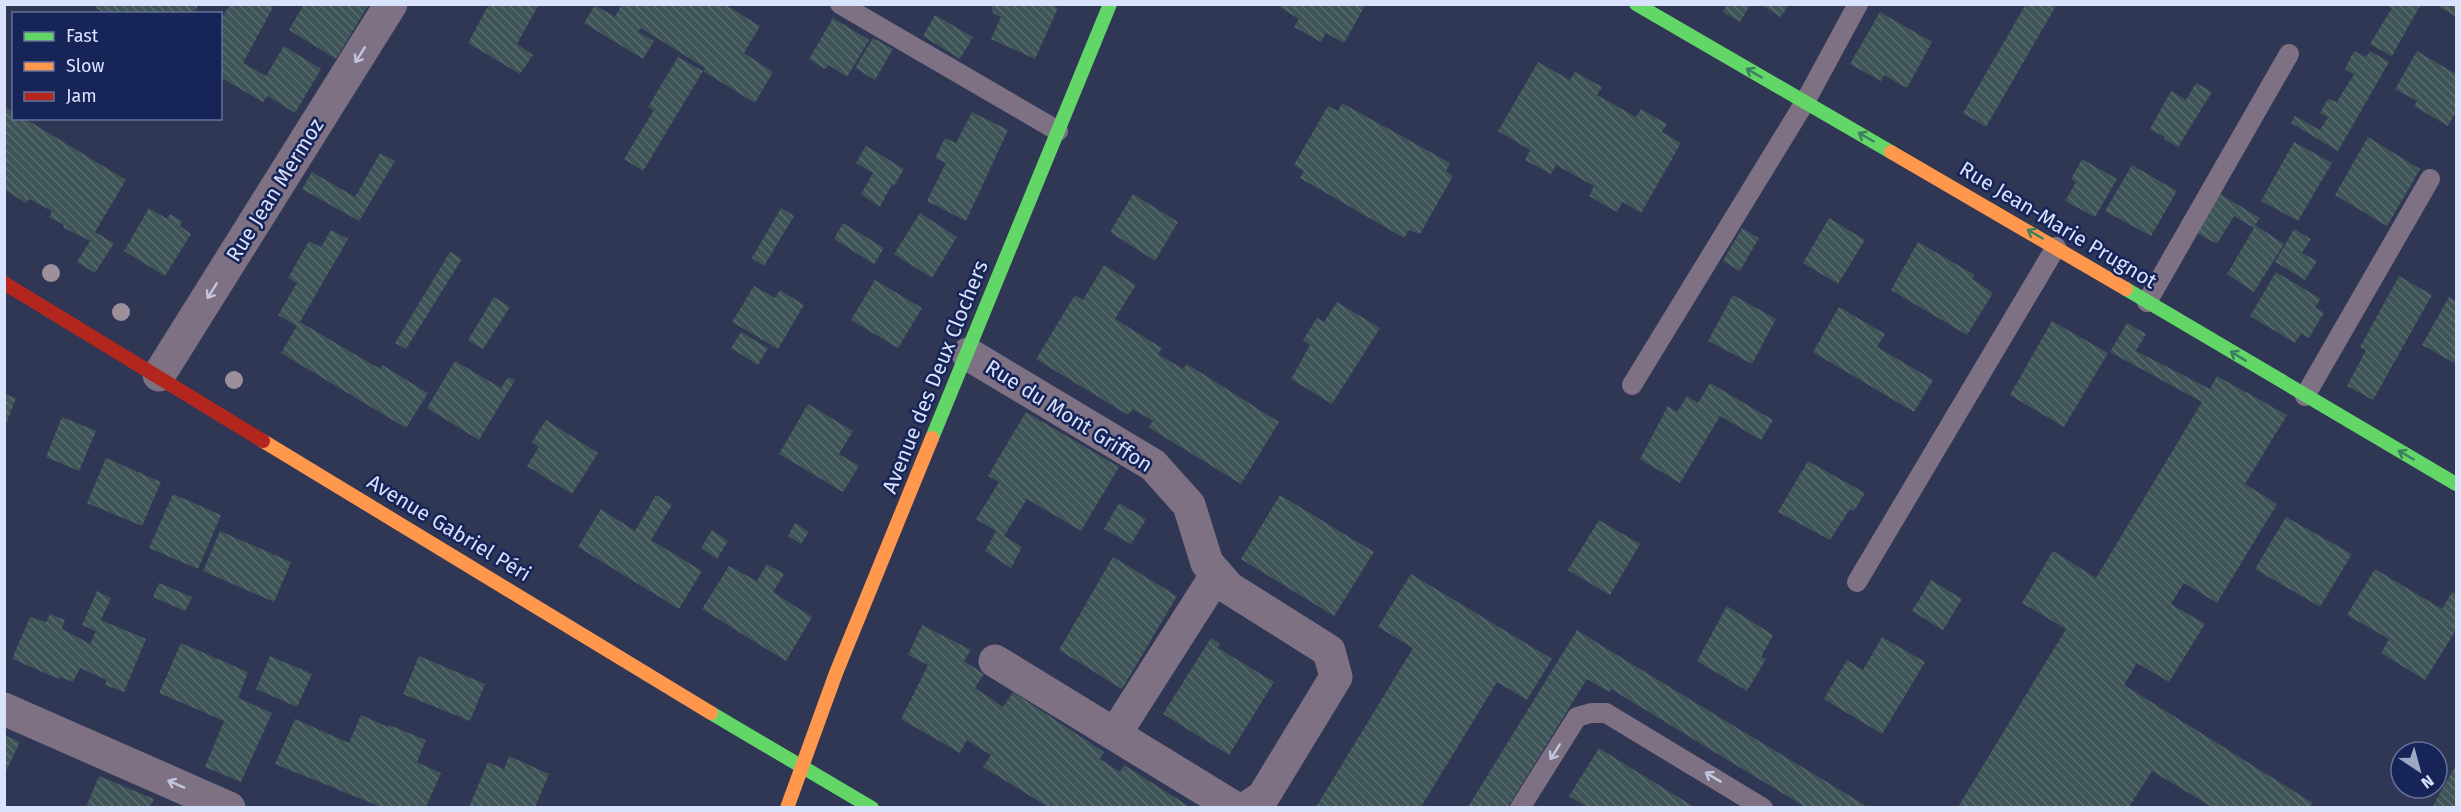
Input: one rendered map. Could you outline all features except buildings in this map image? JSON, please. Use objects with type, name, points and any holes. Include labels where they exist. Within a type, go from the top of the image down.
[{"type":"street","name":"Rue Jean Mermoz","points":[[159,375],[391,4]]},
{"type":"street","name":"Avenue des Deux Clochers","points":[[787,807],[804,766],[836,673],[1110,4]]},
{"type":"street","name":"Rue Jean-Marie Prugnot","points":[[1636,4],[2056,247],[2457,484]]},
{"type":"street","name":"Avenue Gabriel Péri","points":[[4,283],[159,375],[747,735],[872,807]]},
{"type":"street","name":"Rue du Mont Griffon","points":[[968,354],[1153,465],[1189,505],[1207,563],[1229,588],[1329,651],[1336,677],[1263,797],[1246,807]]},
{"type":"street","points":[[1115,735],[1217,574]]},
{"type":"street","points":[[996,662],[1236,807]]},
{"type":"street","points":[[4,709],[230,807]]},
{"type":"lane","points":[[840,4],[1058,131]]},
{"type":"lane","points":[[1632,385],[1804,102],[1858,4]]},
{"type":"lane","points":[[2146,302],[2289,54]]},
{"type":"lane","points":[[2305,396],[2430,179]]},
{"type":"lane","points":[[1857,582],[2056,247]]},
{"type":"lane","points":[[1520,807],[1577,717],[1591,713],[1606,713],[1763,807]]},
{"type":"traffic: fast","points":[[932,438],[1110,4]]},
{"type":"traffic: fast","points":[[1636,4],[1891,152]]},
{"type":"traffic: fast","points":[[2126,289],[2456,484]]},
{"type":"traffic: fast","points":[[711,713],[872,808]]},
{"type":"traffic: slow","points":[[1891,152],[2126,289]]},
{"type":"traffic: slow","points":[[787,808],[836,673],[932,438]]},
{"type":"traffic: slow","points":[[263,441],[711,713]]},
{"type":"traffic: jam","points":[[4,283],[263,441]]}]
